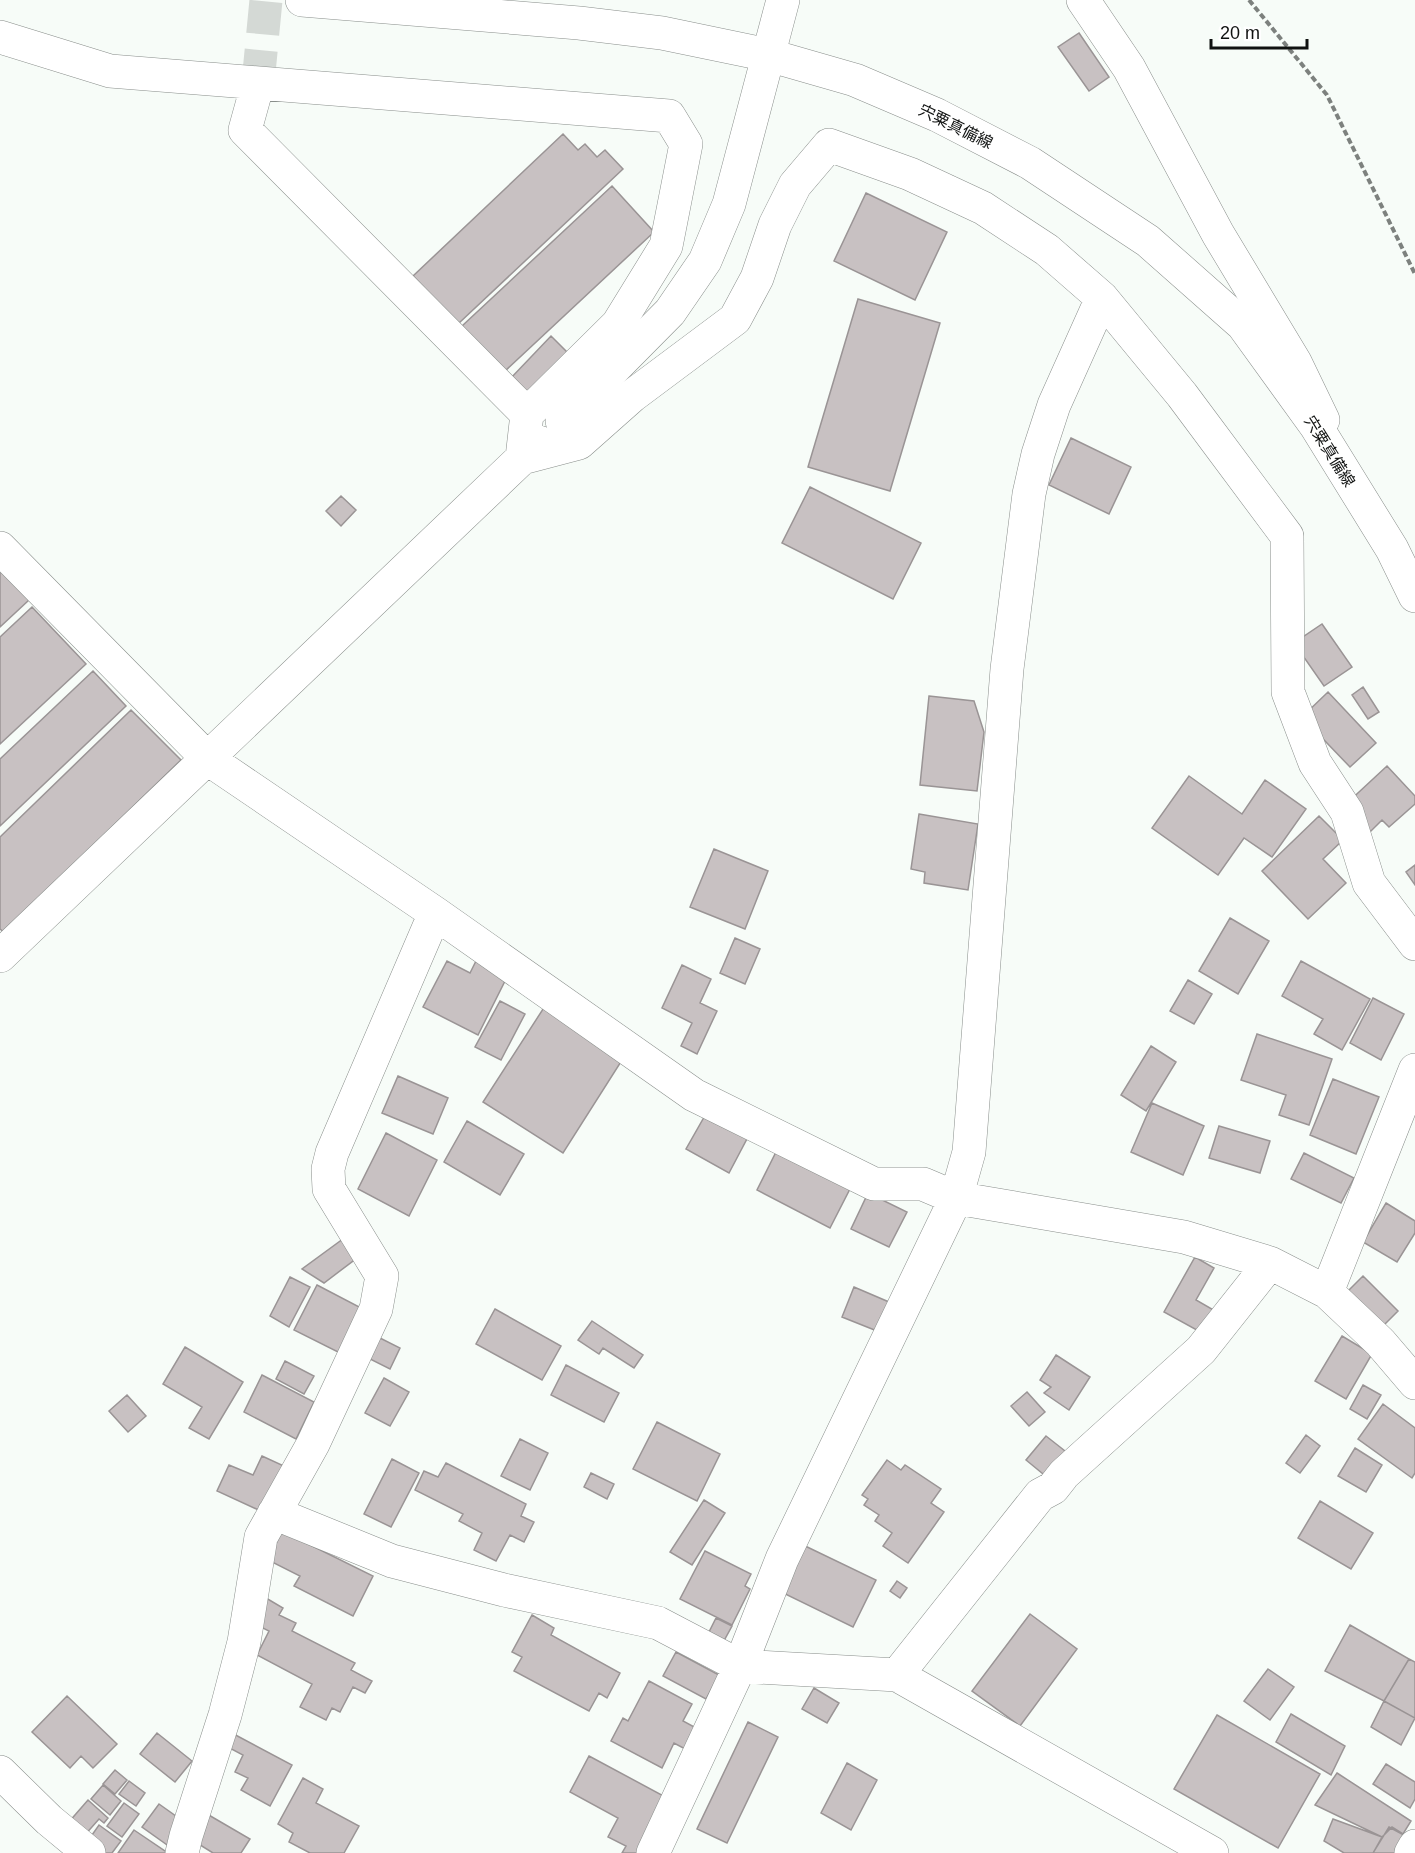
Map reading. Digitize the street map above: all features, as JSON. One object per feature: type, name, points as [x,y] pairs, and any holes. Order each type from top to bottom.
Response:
[{"type":"street","name":"宍粟真備線","points":[[302,0],[579,23],[662,33],[768,55],[855,80],[937,115],[1030,163],[1148,242],[1243,325],[1316,426],[1392,549],[1415,596]]},
{"type":"street","points":[[0,956],[562,421],[670,312],[705,261],[729,204],[783,0]]},
{"type":"street","points":[[1083,0],[1129,68],[1218,234],[1295,362],[1362,501]]},
{"type":"street","points":[[0,37],[110,71],[669,116],[686,144],[666,246],[618,324],[527,414],[522,458]]},
{"type":"street","points":[[258,84],[244,130],[527,414]]},
{"type":"street","points":[[522,458],[579,443],[632,396],[735,319],[757,278],[775,225],[795,185],[829,145],[910,174],[983,208],[1047,250],[1102,298],[1182,395],[1287,536],[1288,692],[1314,763],[1347,812],[1370,883],[1415,944]]},
{"type":"street","points":[[653,1853],[740,1666],[782,1559],[956,1198],[969,1152],[1007,669],[1029,494],[1038,454],[1054,405],[1102,298]]},
{"type":"street","points":[[0,548],[208,759],[435,913],[694,1095],[874,1184],[923,1184],[956,1198],[1184,1237],[1270,1263],[1327,1292],[1380,1342],[1415,1383]]},
{"type":"street","points":[[182,1853],[225,1715],[244,1642],[261,1538],[313,1444],[376,1309],[382,1276],[329,1189],[328,1169],[332,1153],[435,913]]},
{"type":"street","points":[[1327,1292],[1415,1070]]},
{"type":"street","points":[[897,1675],[1040,1495],[1053,1488],[1064,1474],[1201,1350],[1270,1263]]},
{"type":"street","points":[[274,1513],[392,1561],[504,1590],[658,1623],[740,1666],[897,1675],[1212,1853]]},
{"type":"street","points":[[0,1773],[49,1820],[89,1853]]},
{"type":"street","points":[[1411,1853],[1415,1846]]},
{"type":"path","points":[[1249,0],[1327,94],[1415,274]]},
{"type":"building","points":[[1079,33],[1109,77],[1089,91],[1058,47]]},
{"type":"building","points":[[563,134],[578,150],[585,144],[597,157],[605,150],[623,169],[458,324],[413,276]]},
{"type":"building","points":[[612,186],[654,232],[504,372],[462,326]]},
{"type":"building","points":[[866,193],[947,232],[915,300],[834,261]]},
{"type":"building","points":[[858,299],[940,323],[890,491],[808,467]]},
{"type":"building","points":[[551,336],[568,353],[526,397],[509,380]]},
{"type":"building","points":[[1071,438],[1131,467],[1109,514],[1049,485]]},
{"type":"building","points":[[810,487],[921,543],[893,599],[782,543]]},
{"type":"building","points":[[341,496],[356,510],[341,526],[326,511]]},
{"type":"building","points":[[0,570],[29,600],[0,627]]},
{"type":"building","points":[[32,607],[86,664],[0,744],[0,637]]},
{"type":"building","points":[[1322,624],[1352,667],[1324,686],[1294,643]]},
{"type":"building","points":[[93,671],[126,706],[0,826],[0,759]]},
{"type":"building","points":[[1363,687],[1379,712],[1368,719],[1352,695]]},
{"type":"building","points":[[1328,692],[1376,743],[1350,767],[1302,717]]},
{"type":"building","points":[[929,696],[974,701],[984,732],[977,791],[920,785]]},
{"type":"building","points":[[131,710],[181,760],[4,932],[0,929],[0,837]]},
{"type":"building","points":[[1387,766],[1415,796],[1415,804],[1389,827],[1382,820],[1370,832],[1345,805]]},
{"type":"building","points":[[1189,776],[1242,814],[1265,780],[1306,809],[1272,857],[1244,838],[1218,875],[1152,828]]},
{"type":"building","points":[[919,814],[978,824],[968,890],[924,883],[925,872],[911,869]]},
{"type":"building","points":[[1319,816],[1343,840],[1323,859],[1346,883],[1308,919],[1262,871]]},
{"type":"building","points":[[714,849],[768,871],[745,929],[690,907]]},
{"type":"building","points":[[1415,865],[1415,885],[1406,872]]},
{"type":"building","points":[[1230,918],[1269,941],[1238,994],[1199,971]]},
{"type":"building","points":[[735,938],[760,949],[745,984],[720,973]]},
{"type":"building","points":[[477,959],[508,975],[478,1035],[423,1007],[447,961],[470,973]]},
{"type":"building","points":[[1301,961],[1370,999],[1342,1050],[1314,1034],[1323,1019],[1282,996]]},
{"type":"building","points":[[682,965],[711,979],[700,1003],[717,1011],[697,1054],[681,1046],[692,1023],[662,1008]]},
{"type":"building","points":[[1188,980],[1212,994],[1194,1024],[1170,1011]]},
{"type":"building","points":[[1373,998],[1404,1014],[1381,1060],[1350,1043]]},
{"type":"building","points":[[500,1001],[525,1014],[501,1060],[475,1047]]},
{"type":"building","points":[[545,1006],[624,1057],[563,1153],[483,1102]]},
{"type":"building","points":[[1257,1034],[1332,1059],[1309,1125],[1279,1115],[1286,1095],[1241,1080]]},
{"type":"building","points":[[1151,1046],[1176,1062],[1146,1111],[1121,1095]]},
{"type":"building","points":[[398,1076],[448,1098],[433,1134],[382,1113]]},
{"type":"building","points":[[1333,1079],[1379,1097],[1356,1154],[1310,1135]]},
{"type":"building","points":[[1152,1103],[1204,1126],[1183,1175],[1131,1152]]},
{"type":"building","points":[[707,1112],[749,1135],[729,1173],[686,1149]]},
{"type":"building","points":[[467,1121],[524,1154],[500,1195],[444,1162]]},
{"type":"building","points":[[1219,1126],[1270,1141],[1260,1173],[1209,1158]]},
{"type":"building","points":[[386,1133],[437,1160],[409,1216],[358,1189]]},
{"type":"building","points":[[779,1146],[853,1183],[830,1228],[757,1190]]},
{"type":"building","points":[[1304,1153],[1354,1178],[1341,1203],[1291,1179]]},
{"type":"building","points":[[868,1193],[907,1212],[889,1247],[851,1229]]},
{"type":"building","points":[[1386,1203],[1415,1221],[1415,1233],[1397,1262],[1363,1242]]},
{"type":"building","points":[[347,1236],[361,1255],[324,1283],[302,1269]]},
{"type":"building","points":[[1195,1257],[1214,1268],[1196,1300],[1217,1312],[1204,1334],[1164,1312]]},
{"type":"building","points":[[1363,1276],[1398,1311],[1376,1333],[1341,1298]]},
{"type":"building","points":[[290,1277],[310,1287],[289,1327],[270,1316]]},
{"type":"building","points":[[317,1285],[365,1310],[342,1354],[294,1330]]},
{"type":"building","points":[[854,1287],[889,1302],[877,1331],[842,1317]]},
{"type":"building","points":[[495,1309],[561,1346],[542,1380],[476,1344]]},
{"type":"building","points":[[592,1321],[643,1355],[634,1368],[603,1348],[599,1354],[578,1340]]},
{"type":"building","points":[[376,1336],[400,1348],[390,1369],[366,1357]]},
{"type":"building","points":[[1342,1336],[1372,1354],[1346,1399],[1315,1381]]},
{"type":"building","points":[[185,1347],[243,1382],[209,1439],[189,1428],[202,1407],[163,1384]]},
{"type":"building","points":[[1056,1355],[1090,1377],[1069,1410],[1044,1393],[1051,1387],[1040,1380]]},
{"type":"building","points":[[285,1361],[314,1376],[304,1394],[276,1379]]},
{"type":"building","points":[[566,1365],[619,1393],[604,1422],[551,1395]]},
{"type":"building","points":[[262,1375],[314,1402],[296,1439],[244,1412]]},
{"type":"building","points":[[384,1378],[409,1392],[390,1426],[365,1413]]},
{"type":"building","points":[[1363,1385],[1381,1395],[1367,1419],[1350,1409]]},
{"type":"building","points":[[1027,1392],[1045,1412],[1029,1426],[1011,1406]]},
{"type":"building","points":[[127,1395],[146,1416],[128,1432],[109,1411]]},
{"type":"building","points":[[1383,1404],[1415,1428],[1415,1473],[1412,1478],[1358,1439]]},
{"type":"building","points":[[657,1422],[720,1454],[697,1501],[633,1469]]},
{"type":"building","points":[[1306,1435],[1320,1446],[1300,1473],[1286,1463]]},
{"type":"building","points":[[1046,1436],[1074,1458],[1054,1483],[1026,1460]]},
{"type":"building","points":[[520,1439],[548,1453],[530,1490],[501,1476]]},
{"type":"building","points":[[1355,1448],[1382,1465],[1366,1492],[1338,1476]]},
{"type":"building","points":[[262,1456],[284,1466],[263,1512],[217,1491],[229,1465],[253,1475]]},
{"type":"building","points":[[392,1459],[419,1473],[391,1527],[364,1514]]},
{"type":"building","points":[[887,1460],[901,1470],[905,1465],[941,1489],[931,1503],[944,1512],[908,1563],[883,1546],[892,1533],[875,1521],[879,1515],[864,1505],[868,1499],[862,1495]]},
{"type":"building","points":[[446,1463],[526,1504],[521,1516],[534,1522],[524,1542],[510,1535],[496,1561],[474,1550],[482,1533],[459,1521],[463,1514],[415,1490],[424,1471],[438,1477]]},
{"type":"building","points":[[591,1473],[614,1484],[607,1499],[584,1487]]},
{"type":"building","points":[[704,1500],[725,1513],[692,1565],[670,1552]]},
{"type":"building","points":[[1320,1501],[1373,1533],[1351,1569],[1298,1538]]},
{"type":"building","points":[[282,1531],[373,1576],[353,1616],[294,1586],[300,1576],[268,1560]]},
{"type":"building","points":[[801,1544],[876,1580],[853,1627],[779,1591]]},
{"type":"building","points":[[705,1551],[751,1574],[745,1586],[750,1589],[732,1625],[680,1599]]},
{"type":"building","points":[[897,1581],[907,1588],[900,1598],[890,1591]]},
{"type":"building","points":[[266,1598],[283,1608],[279,1615],[296,1623],[292,1631],[355,1663],[351,1670],[372,1681],[365,1693],[353,1687],[340,1712],[332,1708],[326,1720],[300,1707],[312,1684],[257,1655],[269,1631],[253,1623]]},
{"type":"building","points":[[1030,1614],[1077,1649],[1020,1726],[972,1691]]},
{"type":"building","points":[[532,1615],[554,1628],[551,1635],[620,1673],[607,1698],[599,1693],[589,1711],[514,1671],[522,1657],[512,1652]]},
{"type":"building","points":[[716,1618],[732,1626],[720,1648],[705,1640]]},
{"type":"building","points":[[1350,1625],[1409,1659],[1384,1701],[1325,1671]]},
{"type":"building","points":[[676,1652],[719,1675],[706,1699],[663,1676]]},
{"type":"building","points":[[1409,1659],[1415,1662],[1415,1718],[1384,1701]]},
{"type":"building","points":[[1268,1669],[1294,1687],[1270,1720],[1244,1701]]},
{"type":"building","points":[[649,1681],[692,1704],[683,1721],[698,1729],[687,1750],[674,1743],[662,1768],[611,1741],[623,1718],[628,1721]]},
{"type":"building","points":[[814,1688],[839,1703],[827,1723],[802,1709]]},
{"type":"building","points":[[67,1696],[117,1744],[93,1768],[81,1756],[70,1768],[32,1732]]},
{"type":"building","points":[[1384,1701],[1415,1718],[1401,1745],[1371,1727]]},
{"type":"building","points":[[1291,1714],[1345,1746],[1331,1775],[1276,1742]]},
{"type":"building","points":[[1217,1715],[1320,1774],[1278,1848],[1174,1789]]},
{"type":"building","points":[[748,1722],[778,1737],[727,1843],[697,1829]]},
{"type":"building","points":[[228,1731],[292,1765],[270,1806],[241,1790],[248,1778],[235,1772],[243,1755],[222,1744]]},
{"type":"building","points":[[157,1733],[192,1761],[175,1782],[140,1754]]},
{"type":"building","points":[[589,1756],[671,1800],[642,1853],[622,1853],[626,1846],[608,1837],[618,1818],[570,1792]]},
{"type":"building","points":[[847,1763],[877,1780],[851,1830],[821,1813]]},
{"type":"building","points":[[1386,1764],[1415,1782],[1415,1799],[1410,1808],[1373,1784]]},
{"type":"building","points":[[115,1770],[127,1780],[115,1794],[103,1784]]},
{"type":"building","points":[[1337,1773],[1411,1821],[1403,1834],[1392,1827],[1382,1837],[1315,1805]]},
{"type":"building","points":[[303,1778],[323,1789],[316,1803],[359,1826],[344,1853],[310,1853],[289,1842],[293,1833],[278,1824]]},
{"type":"building","points":[[129,1781],[145,1793],[136,1806],[119,1794]]},
{"type":"building","points":[[103,1785],[121,1801],[110,1815],[91,1799]]},
{"type":"building","points":[[88,1800],[108,1818],[104,1823],[99,1819],[84,1836],[68,1823]]},
{"type":"building","points":[[124,1803],[139,1814],[122,1837],[107,1826]]},
{"type":"building","points":[[159,1804],[187,1824],[170,1847],[142,1827]]},
{"type":"building","points":[[207,1814],[250,1839],[241,1853],[213,1853],[192,1840]]},
{"type":"building","points":[[1333,1819],[1382,1837],[1373,1853],[1344,1853],[1324,1841]]},
{"type":"building","points":[[99,1825],[121,1841],[112,1853],[102,1853],[87,1842]]},
{"type":"building","points":[[1389,1827],[1413,1840],[1405,1853],[1373,1853]]},
{"type":"building","points":[[134,1830],[168,1853],[118,1853]]},
{"type":"tunnel","points":[[258,83],[266,0]]}]
